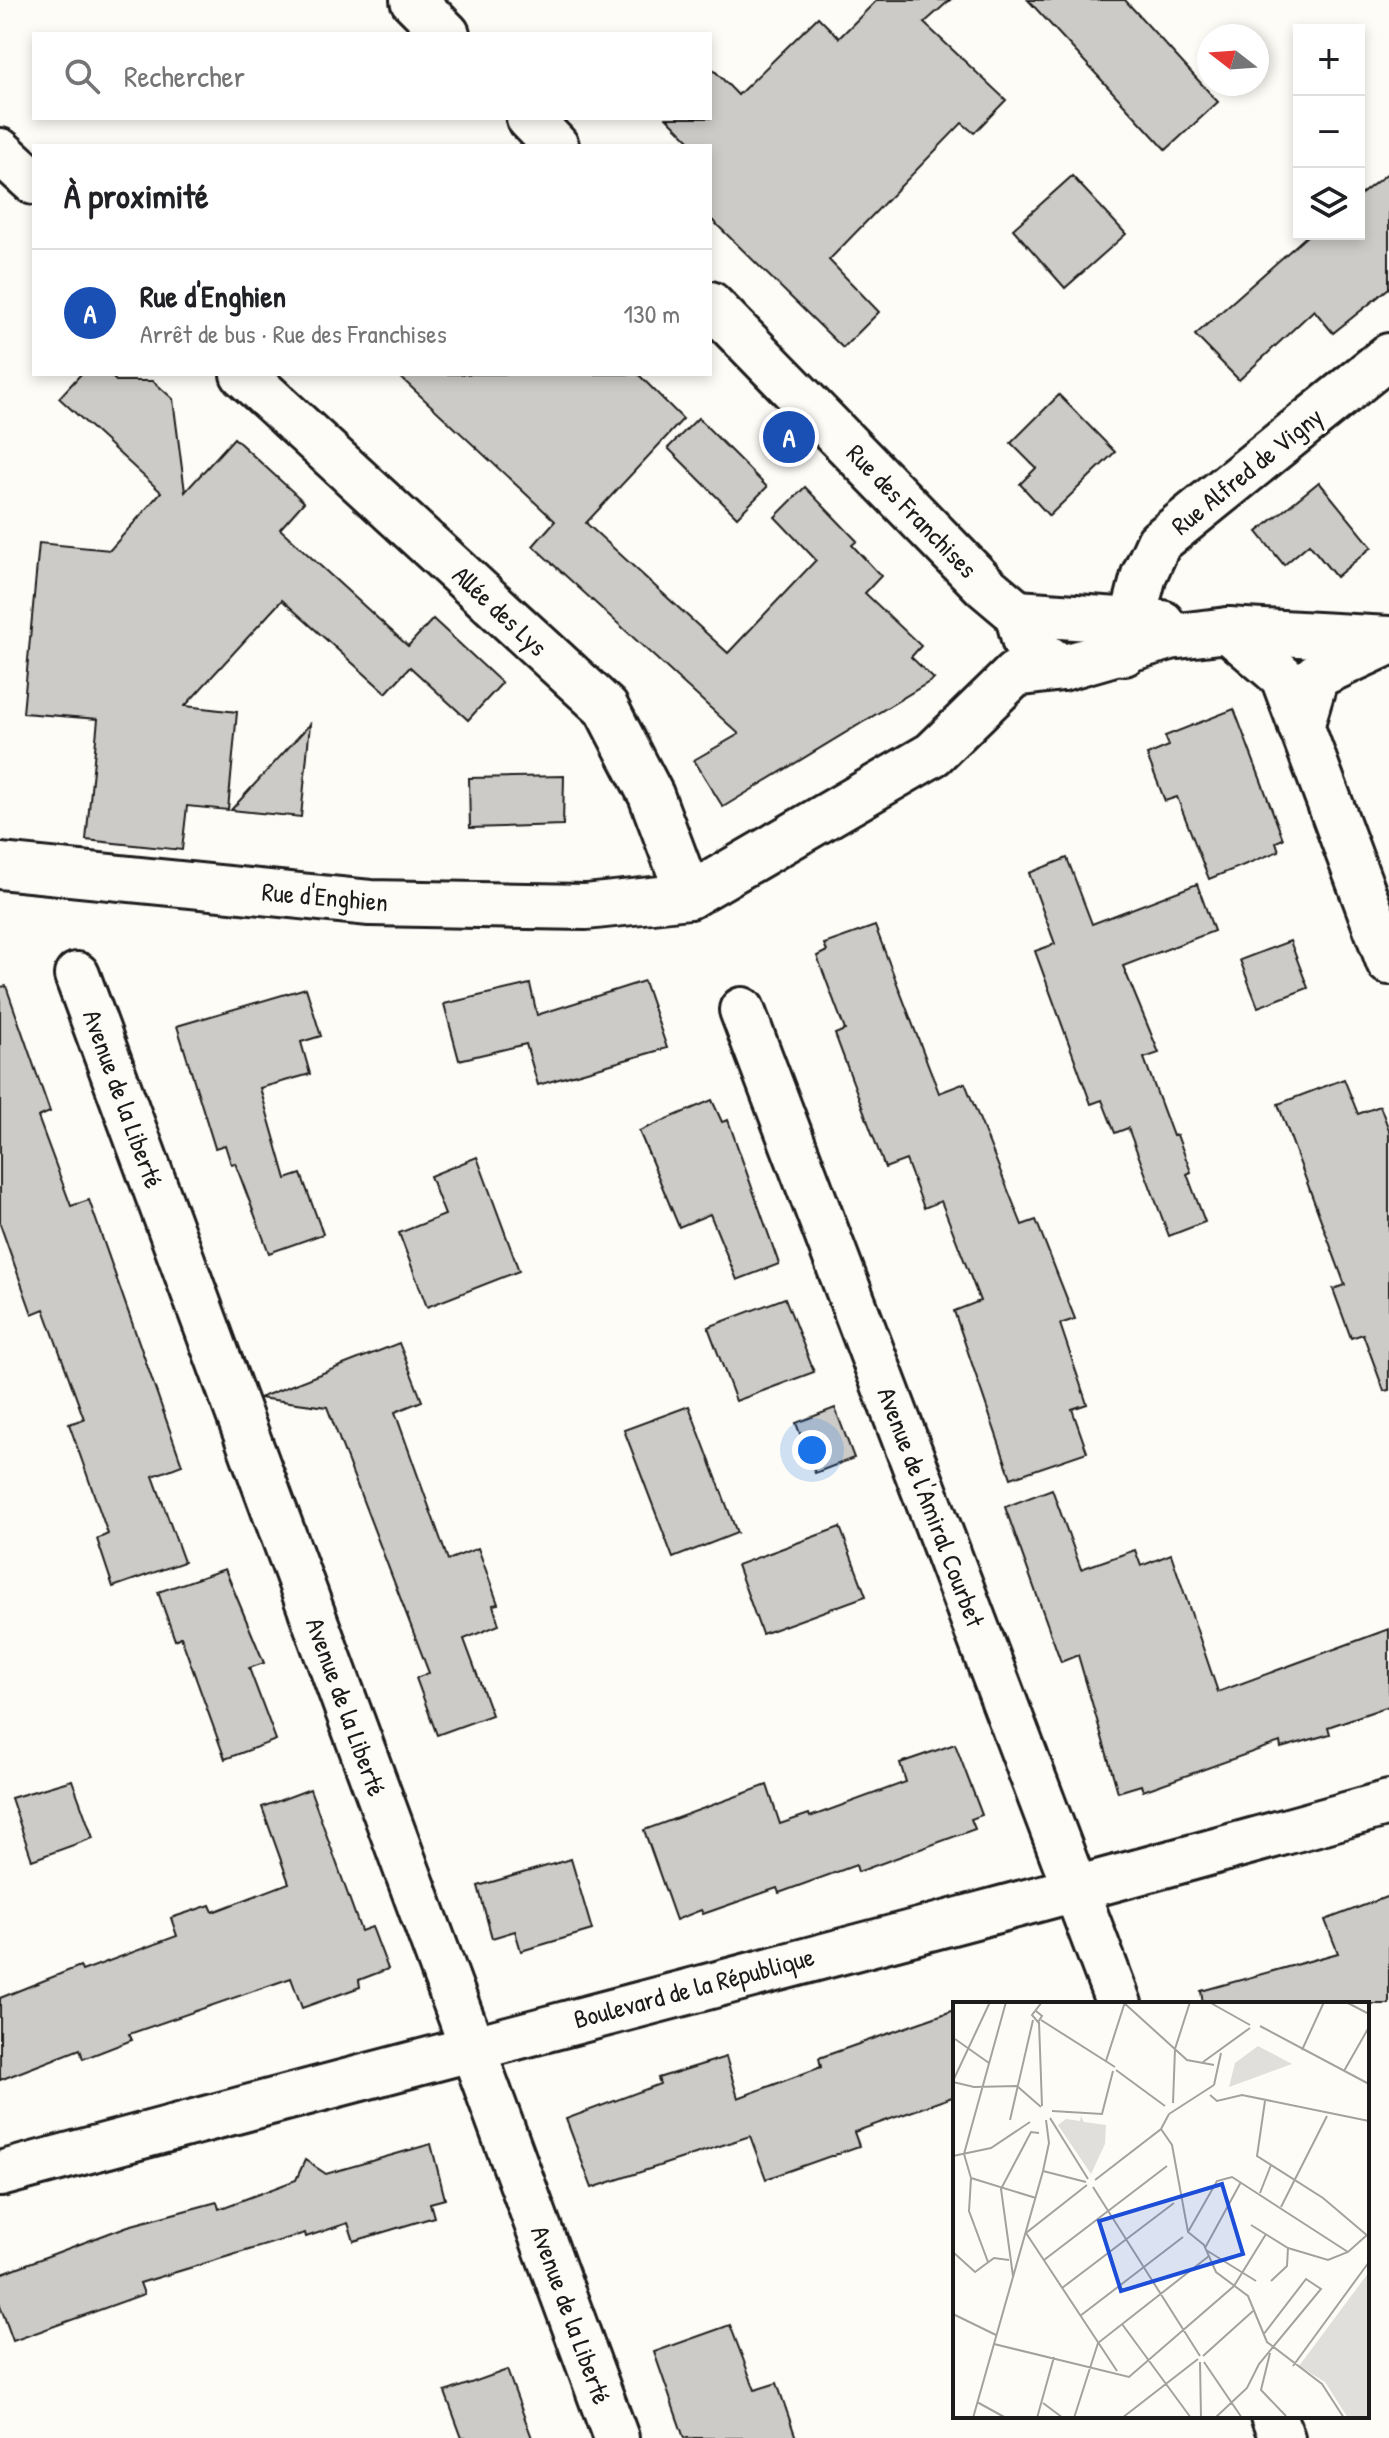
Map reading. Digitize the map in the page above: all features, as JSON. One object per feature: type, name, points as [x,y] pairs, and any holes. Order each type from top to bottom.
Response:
[{"type":"street","points":[[413,0],[445,32]]},
{"type":"street","points":[[531,120],[554,144]]},
{"type":"street","points":[[0,151],[32,180]]},
{"type":"street","name":"Rue des Franchises","points":[[712,306],[985,586],[1017,613],[1025,642],[1062,668]]},
{"type":"street","name":"Rue Alfred de Vigny","points":[[1128,636],[1144,575],[1159,542],[1389,356]]},
{"type":"street","name":"Allée des Lys","points":[[245,376],[606,708],[651,795],[689,896]]},
{"type":"street","points":[[1017,613],[1128,636]]},
{"type":"street","points":[[1228,630],[1283,677],[1389,962]]},
{"type":"street","name":"Rue d'Enghien","points":[[0,866],[370,903],[586,907],[689,896],[933,754],[1015,674],[1062,668],[1128,636],[1170,637],[1228,630],[1389,641]]},
{"type":"street","points":[[1301,727],[1316,676],[1389,641]]},
{"type":"street","name":"Avenue de la Liberté","points":[[77,975],[616,2438]]},
{"type":"street","name":"Avenue de l'Amiral Courbet","points":[[742,1010],[1118,2002]]},
{"type":"street","name":"Boulevard de la République","points":[[0,2174],[1389,1803]]},
{"type":"street","points":[[1274,2418],[1282,2438]]},
{"type":"building","points":[[877,0],[950,0],[924,23],[1006,100],[974,133],[962,123],[829,260],[879,312],[843,348],[712,220],[712,144],[693,144],[669,120],[712,120],[712,68],[738,95],[818,17],[839,38]]},
{"type":"building","points":[[1028,0],[1125,0],[1197,79],[1197,96],[1213,96],[1218,102],[1166,150]]},
{"type":"building","points":[[1389,172],[1389,288],[1333,333],[1314,310],[1239,380],[1195,335],[1302,240],[1365,240],[1365,191]]},
{"type":"building","points":[[1072,176],[1126,234],[1065,288],[1013,229]]},
{"type":"building","points":[[79,376],[111,376],[116,381],[153,381],[173,399],[185,492],[234,438],[304,502],[280,529],[408,646],[433,619],[502,683],[468,720],[410,667],[386,693],[282,600],[185,706],[237,712],[228,810],[187,806],[182,850],[86,840],[98,719],[23,713],[39,543],[110,550],[161,492],[59,398]]},
{"type":"building","points":[[399,376],[640,376],[683,419],[586,523],[728,653],[816,560],[775,517],[805,487],[857,541],[852,545],[881,576],[865,593],[921,646],[911,657],[934,679],[723,807],[694,760],[739,734],[533,546],[555,521]]},
{"type":"building","points":[[1059,395],[1115,452],[1049,516],[1020,484],[1036,468],[1011,443]]},
{"type":"building","points":[[698,418],[767,487],[737,517],[668,448]]},
{"type":"building","points":[[1319,482],[1372,547],[1336,577],[1309,544],[1284,565],[1257,532]]},
{"type":"building","points":[[1234,709],[1283,839],[1276,842],[1279,851],[1209,879],[1177,797],[1165,801],[1147,755],[1169,746],[1165,736]]},
{"type":"building","points":[[310,724],[301,817],[231,810]]},
{"type":"building","points":[[564,776],[563,825],[470,828],[469,778]]},
{"type":"building","points":[[1067,858],[1092,924],[1197,884],[1214,931],[1123,966],[1159,1053],[1144,1058],[1173,1136],[1177,1135],[1191,1172],[1187,1174],[1205,1222],[1169,1236],[1128,1128],[1115,1133],[1102,1100],[1091,1104],[1035,951],[1055,944],[1029,873]]},
{"type":"building","points":[[875,926],[939,1093],[965,1083],[1022,1225],[1036,1220],[1075,1319],[1060,1324],[1087,1404],[1072,1409],[1087,1452],[1011,1478],[954,1311],[980,1301],[941,1201],[924,1208],[906,1160],[885,1168],[835,1034],[845,1030],[817,956],[827,951],[824,944]]},
{"type":"building","points":[[1290,941],[1308,988],[1258,1007],[1240,960]]},
{"type":"building","points":[[644,981],[667,1048],[538,1085],[526,1044],[459,1060],[444,1004],[530,984],[537,1015]]},
{"type":"building","points":[[6,986],[50,1112],[38,1117],[71,1206],[89,1200],[182,1465],[153,1476],[184,1562],[113,1587],[97,1539],[108,1534],[69,1424],[84,1419],[44,1309],[32,1314],[0,1224],[0,987]]},
{"type":"building","points":[[306,988],[321,1036],[301,1042],[310,1074],[260,1088],[286,1179],[301,1174],[323,1234],[269,1253],[235,1163],[231,1164],[225,1145],[215,1148],[177,1026]]},
{"type":"building","points":[[1344,1079],[1358,1114],[1380,1106],[1389,1130],[1389,1390],[1384,1391],[1363,1334],[1351,1338],[1333,1289],[1345,1285],[1278,1104]]},
{"type":"building","points":[[712,1100],[722,1122],[728,1120],[779,1264],[737,1280],[710,1214],[679,1227],[639,1131]]},
{"type":"building","points":[[477,1157],[519,1271],[427,1307],[399,1233],[445,1215],[430,1176]]},
{"type":"building","points":[[785,1298],[814,1372],[736,1401],[708,1327]]},
{"type":"building","points":[[399,1343],[422,1401],[395,1412],[448,1560],[478,1548],[498,1604],[493,1605],[499,1625],[464,1639],[492,1715],[437,1735],[416,1678],[429,1673],[327,1407],[259,1398]]},
{"type":"building","points":[[689,1406],[737,1533],[673,1558],[624,1430]]},
{"type":"building","points":[[835,1408],[854,1458],[815,1473],[796,1423]]},
{"type":"building","points":[[1052,1489],[1081,1569],[1135,1550],[1141,1566],[1171,1554],[1218,1692],[1389,1629],[1389,1706],[1328,1727],[1330,1734],[1281,1748],[1280,1742],[1143,1791],[1141,1785],[1118,1792],[1078,1655],[1061,1662],[1005,1507]]},
{"type":"building","points":[[840,1527],[866,1596],[762,1634],[737,1565]]},
{"type":"building","points":[[225,1569],[264,1663],[249,1668],[276,1740],[225,1759],[181,1637],[175,1640],[158,1592]]},
{"type":"building","points":[[955,1744],[982,1815],[971,1819],[975,1829],[858,1872],[856,1865],[779,1893],[777,1888],[703,1914],[701,1910],[676,1920],[644,1830],[767,1785],[780,1824],[809,1814],[810,1817],[906,1782],[900,1763]]},
{"type":"building","points":[[72,1780],[93,1838],[32,1860],[11,1798]]},
{"type":"building","points":[[310,1789],[361,1931],[372,1927],[388,1969],[359,1980],[360,1987],[302,2008],[291,1978],[129,2034],[132,2040],[83,2059],[80,2049],[0,2080],[0,1998],[80,1966],[82,1971],[177,1936],[171,1918],[210,1905],[213,1912],[289,1883],[262,1807]]},
{"type":"building","points":[[571,1859],[592,1930],[521,1951],[515,1931],[492,1938],[478,1886]]},
{"type":"building","points":[[1389,1896],[1389,2004],[1203,2002],[1201,1991],[1338,1953],[1325,1920]]},
{"type":"building","points":[[953,2011],[953,2097],[854,2132],[859,2146],[766,2179],[750,2136],[592,2188],[566,2119],[660,2084],[658,2078],[726,2057],[738,2098],[821,2067],[819,2058]]},
{"type":"building","points":[[431,2144],[445,2199],[430,2203],[434,2217],[354,2241],[348,2223],[306,2237],[305,2233],[140,2283],[144,2294],[13,2341],[0,2305],[0,2274],[128,2226],[217,2202],[219,2209],[296,2180],[305,2160],[326,2174]]},
{"type":"building","points":[[730,2325],[755,2390],[777,2383],[796,2438],[684,2438],[654,2352]]},
{"type":"building","points":[[507,2370],[532,2438],[462,2438],[445,2392]]},
{"type":"place","name":"Rue d'Enghien","points":[[789,437]]}]
